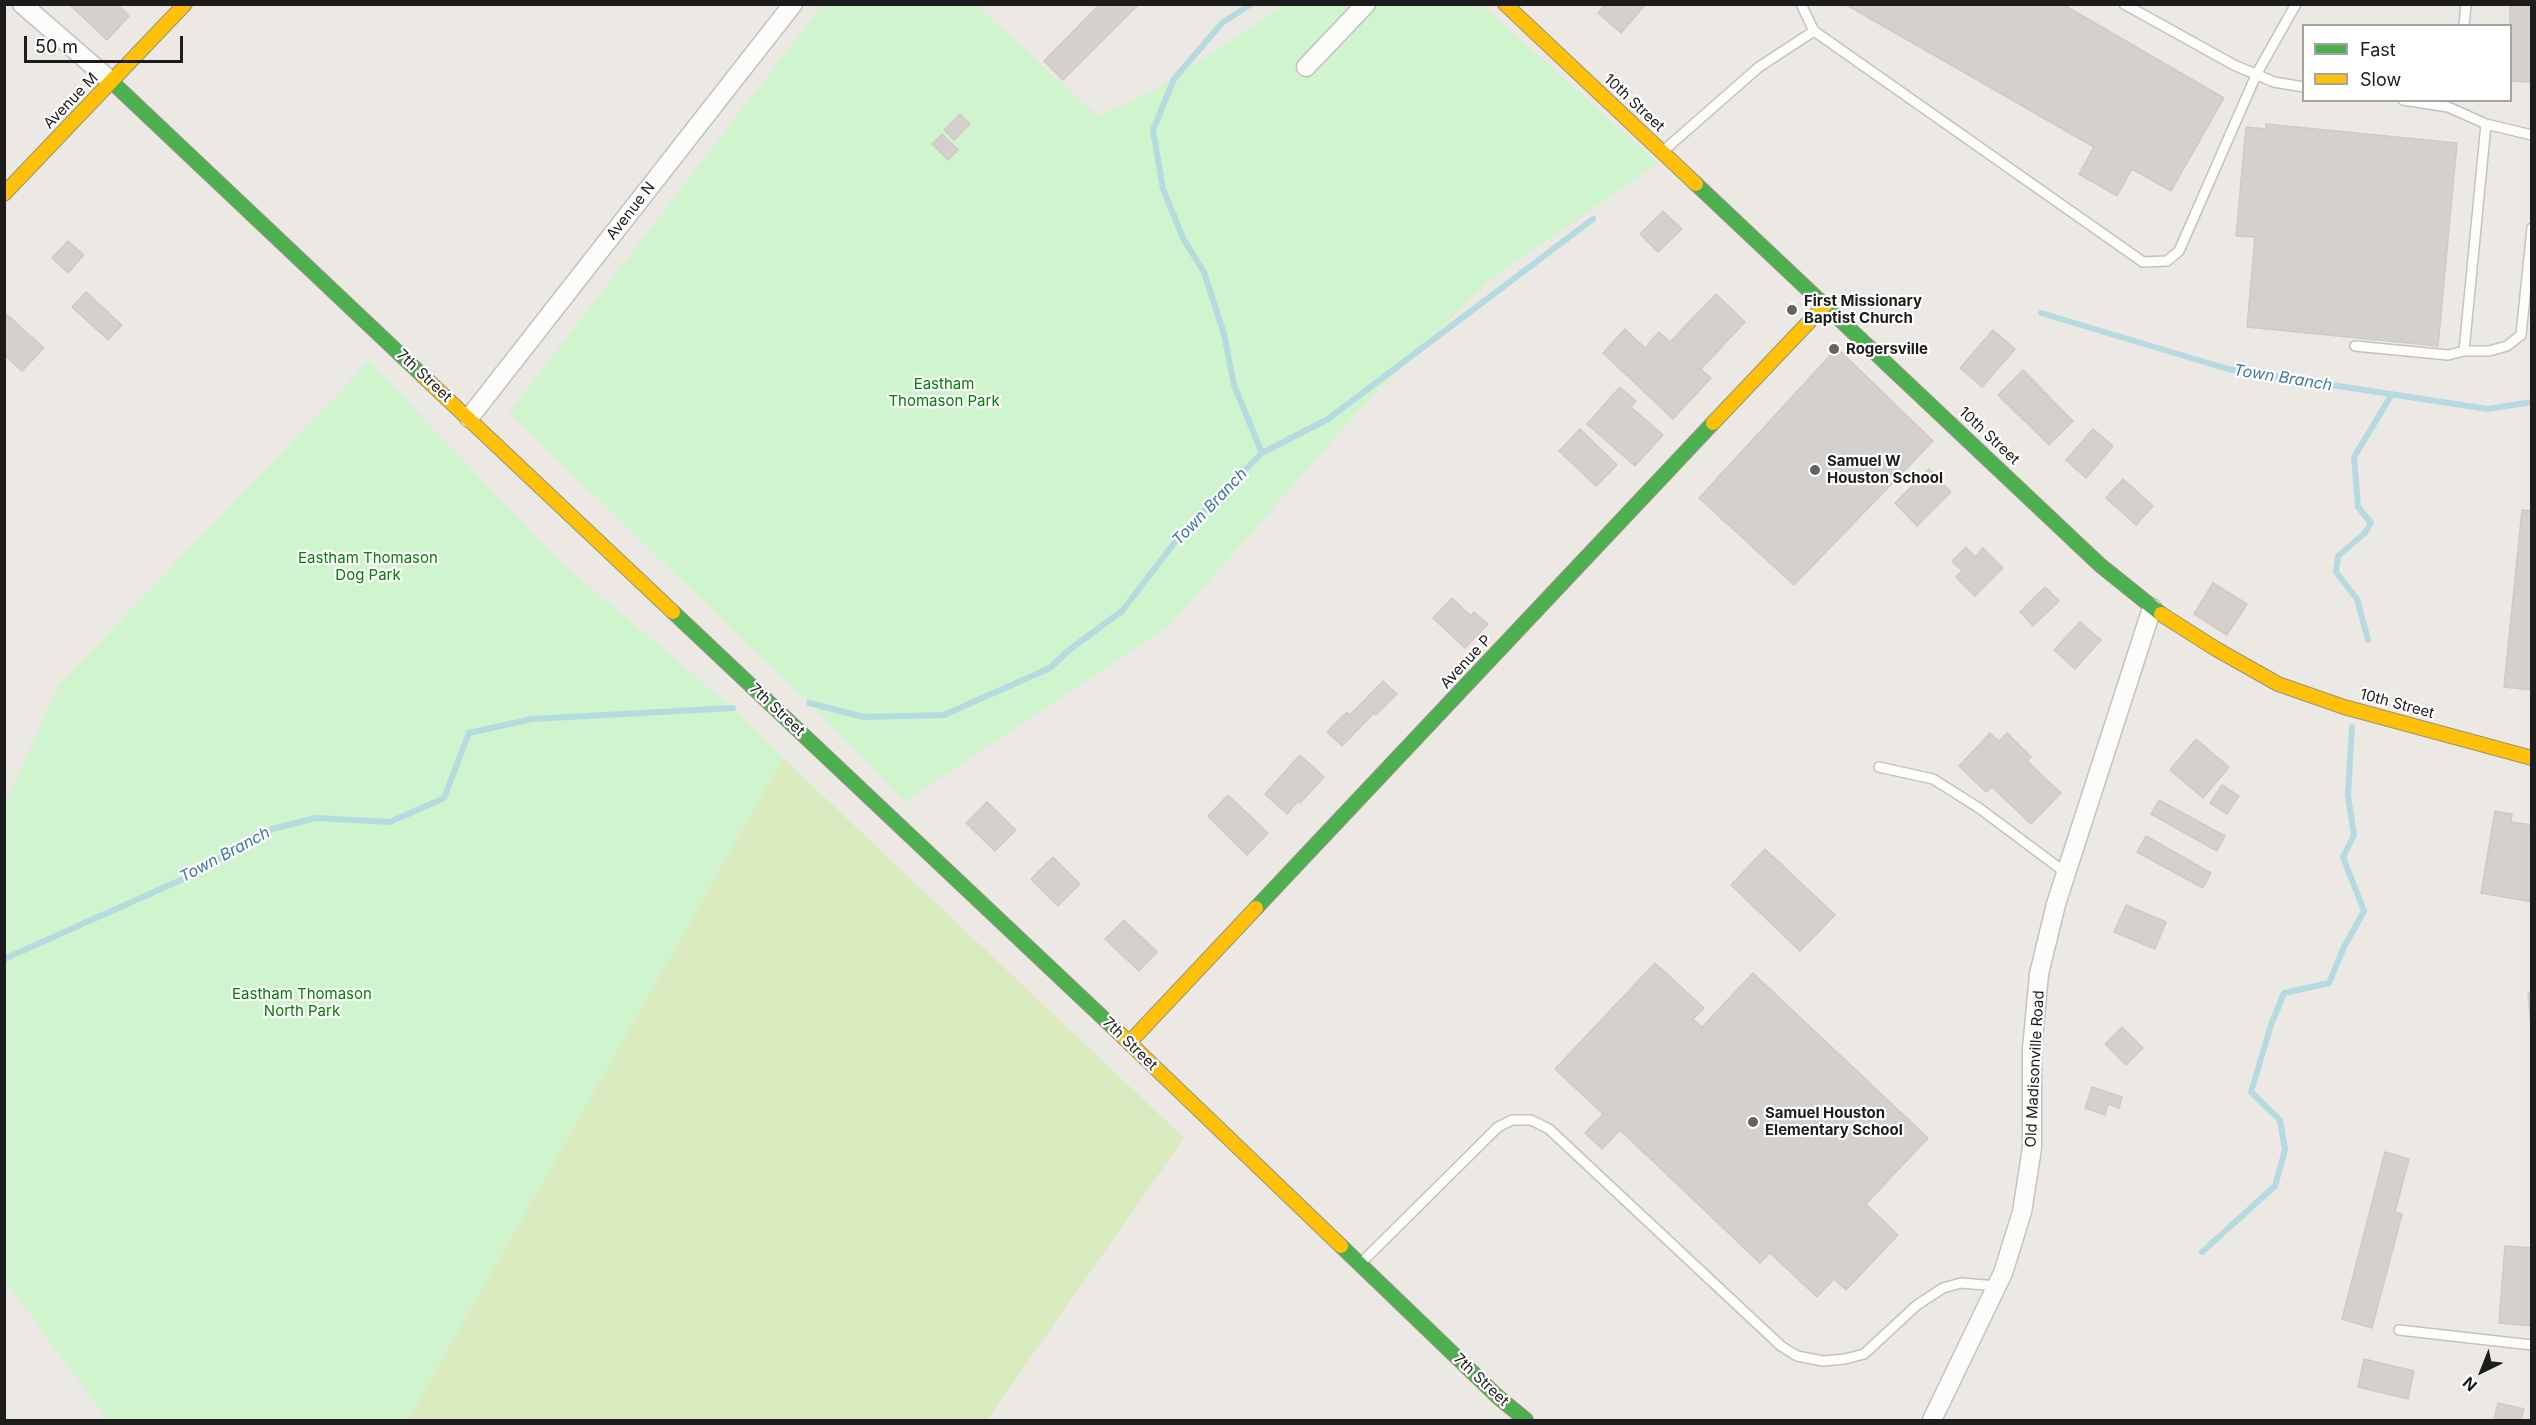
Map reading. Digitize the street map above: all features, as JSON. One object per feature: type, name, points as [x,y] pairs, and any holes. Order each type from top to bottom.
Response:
[{"type":"street","name":"7th Street","points":[[22,4],[112,82],[1129,1043],[1498,1397],[1527,1420]]},
{"type":"street","name":"Avenue M","points":[[4,194],[185,4]]},
{"type":"street","name":"Avenue N","points":[[469,418],[793,4]]},
{"type":"street","points":[[1306,67],[1366,4]]},
{"type":"street","name":"10th Street","points":[[1504,4],[1826,304],[2100,565],[2152,608],[2216,650],[2278,684],[2344,707],[2532,758]]},
{"type":"street","name":"Avenue P","points":[[1129,1043],[1826,304]]},
{"type":"street","name":"Old Madisonville Road","points":[[1932,1420],[2003,1273],[2022,1212],[2032,1149],[2032,1049],[2039,974],[2056,904],[2152,608]]},
{"type":"lane","points":[[1801,4],[1815,30],[2143,262],[2167,261],[2179,251],[2257,74],[2296,4]]},
{"type":"lane","points":[[2124,4],[2234,66],[2274,82],[2302,87]]},
{"type":"lane","points":[[2464,24],[2466,4]]},
{"type":"lane","points":[[1662,152],[1759,67],[1815,30]]},
{"type":"lane","points":[[2416,102],[2448,107],[2486,124],[2532,135]]},
{"type":"lane","points":[[2460,102],[2460,112]]},
{"type":"lane","points":[[2464,351],[2486,124]]},
{"type":"lane","points":[[2355,346],[2448,355],[2507,346],[2521,335],[2532,228]]},
{"type":"lane","points":[[1879,767],[1933,779],[1979,808],[2066,873]]},
{"type":"lane","points":[[1360,1264],[1498,1127],[1512,1120],[1531,1120],[1550,1129],[1781,1346],[1797,1356],[1823,1361],[1864,1354],[1917,1305],[1943,1288],[1960,1283],[1997,1286]]},
{"type":"lane","points":[[2399,1330],[2532,1345]]},
{"type":"green space","name":"Eastham Thomason Park","points":[[822,5],[976,5],[1098,116],[1155,90],[1284,5],[1482,5],[1658,163],[1490,280],[1369,399],[1169,626],[905,801],[809,703],[509,413]]},
{"type":"green space","name":"Eastham Thomason North Park","points":[[369,361],[558,560],[733,708],[783,758],[408,1420],[108,1420],[5,1281],[5,804],[59,685]]},
{"type":"green space","points":[[783,758],[1184,1138],[987,1420],[408,1420]]},
{"type":"building","points":[[69,4],[117,4],[129,16],[107,40]]},
{"type":"building","points":[[1100,4],[1139,4],[1063,80],[1044,61]]},
{"type":"building","points":[[1605,4],[1646,4],[1621,33],[1598,13]]},
{"type":"building","points":[[1845,4],[2062,4],[2224,98],[2171,191],[2132,169],[2117,196],[2079,174],[2094,147]]},
{"type":"building","points":[[2510,4],[2532,4],[2532,82],[2512,81],[2512,24],[2510,24]]},
{"type":"building","points":[[960,114],[970,124],[954,140],[944,130]]},
{"type":"building","points":[[2266,124],[2457,143],[2438,346],[2247,327],[2255,237],[2236,236],[2246,127],[2266,129]]},
{"type":"building","points":[[942,134],[958,150],[948,160],[932,144]]},
{"type":"building","points":[[1663,211],[1682,229],[1658,252],[1640,234]]},
{"type":"building","points":[[68,241],[84,255],[68,273],[52,258]]},
{"type":"building","points":[[86,292],[122,325],[108,340],[72,307]]},
{"type":"building","points":[[1716,294],[1745,322],[1701,369],[1711,378],[1673,419],[1603,353],[1625,329],[1645,348],[1659,332],[1670,342]]},
{"type":"building","points":[[4,312],[44,348],[22,371],[4,355]]},
{"type":"building","points":[[1993,330],[2015,349],[1982,387],[1960,368]]},
{"type":"building","name":"Samuel W Houston School","points":[[1837,348],[1933,441],[1794,585],[1699,498]]},
{"type":"building","points":[[2023,370],[2073,421],[2049,445],[1998,395]]},
{"type":"building","points":[[1620,387],[1636,401],[1631,407],[1663,435],[1635,466],[1587,424]]},
{"type":"building","points":[[1580,429],[1617,465],[1596,486],[1559,451]]},
{"type":"building","points":[[2093,429],[2113,446],[2086,478],[2066,460]]},
{"type":"building","points":[[1929,469],[1951,492],[1917,526],[1895,503]]},
{"type":"building","points":[[2123,479],[2153,506],[2136,525],[2106,498]]},
{"type":"building","points":[[2522,510],[2532,511],[2532,690],[2504,687]]},
{"type":"building","points":[[1966,547],[1975,557],[1983,548],[2003,568],[1975,596],[1956,577],[1962,571],[1952,561]]},
{"type":"building","points":[[2213,583],[2247,604],[2227,635],[2194,614]]},
{"type":"building","points":[[2045,587],[2059,601],[2033,626],[2020,612]]},
{"type":"building","points":[[1452,598],[1471,616],[1474,612],[1488,624],[1465,648],[1433,618]]},
{"type":"building","points":[[2080,622],[2101,640],[2075,669],[2054,650]]},
{"type":"building","points":[[1383,681],[1397,694],[1376,715],[1374,713],[1342,746],[1327,732],[1347,712],[1350,715]]},
{"type":"building","points":[[1990,733],[1999,741],[2007,733],[2031,757],[2027,761],[2061,793],[2031,824],[1992,787],[1986,792],[1959,766]]},
{"type":"building","points":[[2196,739],[2229,767],[2203,798],[2170,770]]},
{"type":"building","points":[[1300,755],[1324,777],[1287,814],[1265,794]]},
{"type":"building","points":[[2222,785],[2239,796],[2227,814],[2210,803]]},
{"type":"building","points":[[1228,795],[1268,833],[1247,855],[1208,816]]},
{"type":"building","points":[[2159,800],[2225,836],[2217,851],[2151,814]]},
{"type":"building","points":[[987,802],[1016,830],[995,851],[966,823]]},
{"type":"building","points":[[2495,811],[2512,814],[2511,822],[2532,825],[2532,902],[2481,893]]},
{"type":"building","points":[[2146,836],[2211,873],[2203,888],[2137,852]]},
{"type":"building","points":[[1765,849],[1835,915],[1800,951],[1731,885]]},
{"type":"building","points":[[1053,857],[1080,884],[1058,906],[1031,879]]},
{"type":"building","points":[[2126,905],[2166,922],[2155,949],[2114,932]]},
{"type":"building","points":[[1124,920],[1157,952],[1139,971],[1105,939]]},
{"type":"building","name":"Samuel Houston Elementary School","points":[[1655,963],[1704,1008],[1693,1019],[1702,1027],[1753,973],[1928,1138],[1866,1204],[1898,1235],[1846,1290],[1834,1279],[1817,1297],[1770,1253],[1760,1263],[1620,1130],[1602,1149],[1585,1133],[1603,1114],[1555,1069]]},
{"type":"building","points":[[2532,992],[2532,1040],[2528,993]]},
{"type":"building","points":[[2122,1027],[2143,1048],[2126,1065],[2105,1044]]},
{"type":"building","points":[[2092,1087],[2122,1097],[2119,1108],[2108,1104],[2105,1115],[2085,1108]]},
{"type":"building","points":[[2385,1152],[2409,1159],[2395,1212],[2402,1214],[2372,1328],[2342,1319]]},
{"type":"building","points":[[2505,1246],[2532,1248],[2532,1326],[2499,1323]]},
{"type":"building","points":[[2364,1359],[2414,1371],[2408,1399],[2358,1387]]},
{"type":"building","points":[[2498,1403],[2524,1409],[2521,1420],[2494,1420]]},
{"type":"waterway","points":[[1251,4],[1222,23],[1174,79],[1153,130],[1163,189],[1184,240],[1204,272],[1224,334],[1234,385],[1262,453]]},
{"type":"waterway","name":"Town Branch","points":[[809,703],[864,717],[944,715],[1050,668],[1069,650],[1122,611],[1182,533],[1262,453],[1328,419],[1593,219]]},
{"type":"waterway","name":"Town Branch","points":[[2041,313],[2228,369],[2487,409],[2532,402]]},
{"type":"waterway","points":[[2368,640],[2357,599],[2336,572],[2338,556],[2365,533],[2371,523],[2358,507],[2354,457],[2392,394]]},
{"type":"waterway","name":"Town Branch","points":[[4,959],[181,880],[272,829],[316,818],[390,822],[444,798],[469,733],[532,719],[733,708]]},
{"type":"waterway","points":[[2202,1252],[2275,1186],[2285,1150],[2280,1120],[2251,1092],[2271,1025],[2284,993],[2329,983],[2344,947],[2364,911],[2343,857],[2354,835],[2348,796],[2352,727]]},
{"type":"traffic: fast","points":[[112,82],[423,376]]},
{"type":"traffic: fast","points":[[1696,184],[2100,565],[2161,614]]},
{"type":"traffic: fast","points":[[1256,908],[1713,423]]},
{"type":"traffic: fast","points":[[673,612],[1118,1032]]},
{"type":"traffic: fast","points":[[1341,1246],[1498,1397],[1526,1420]]},
{"type":"traffic: slow","points":[[4,194],[185,4]]},
{"type":"traffic: slow","points":[[1505,4],[1696,184]]},
{"type":"traffic: slow","points":[[1713,423],[1826,304]]},
{"type":"traffic: slow","points":[[423,376],[673,612]]},
{"type":"traffic: slow","points":[[2161,614],[2278,684],[2344,707],[2532,758]]},
{"type":"traffic: slow","points":[[1129,1043],[1256,908]]},
{"type":"traffic: slow","points":[[1118,1032],[1341,1246]]},
{"type":"place","name":"First Missionary Baptist Church","points":[[1792,310]]},
{"type":"place","name":"Rogersville","points":[[1834,349]]},
{"type":"place","name":"Samuel W Houston School","points":[[1815,470]]},
{"type":"place","name":"Samuel Houston Elementary School","points":[[1753,1122]]},
{"type":"park label","name":"Eastham Thomason Dog Park","points":[[368,566]]}]
